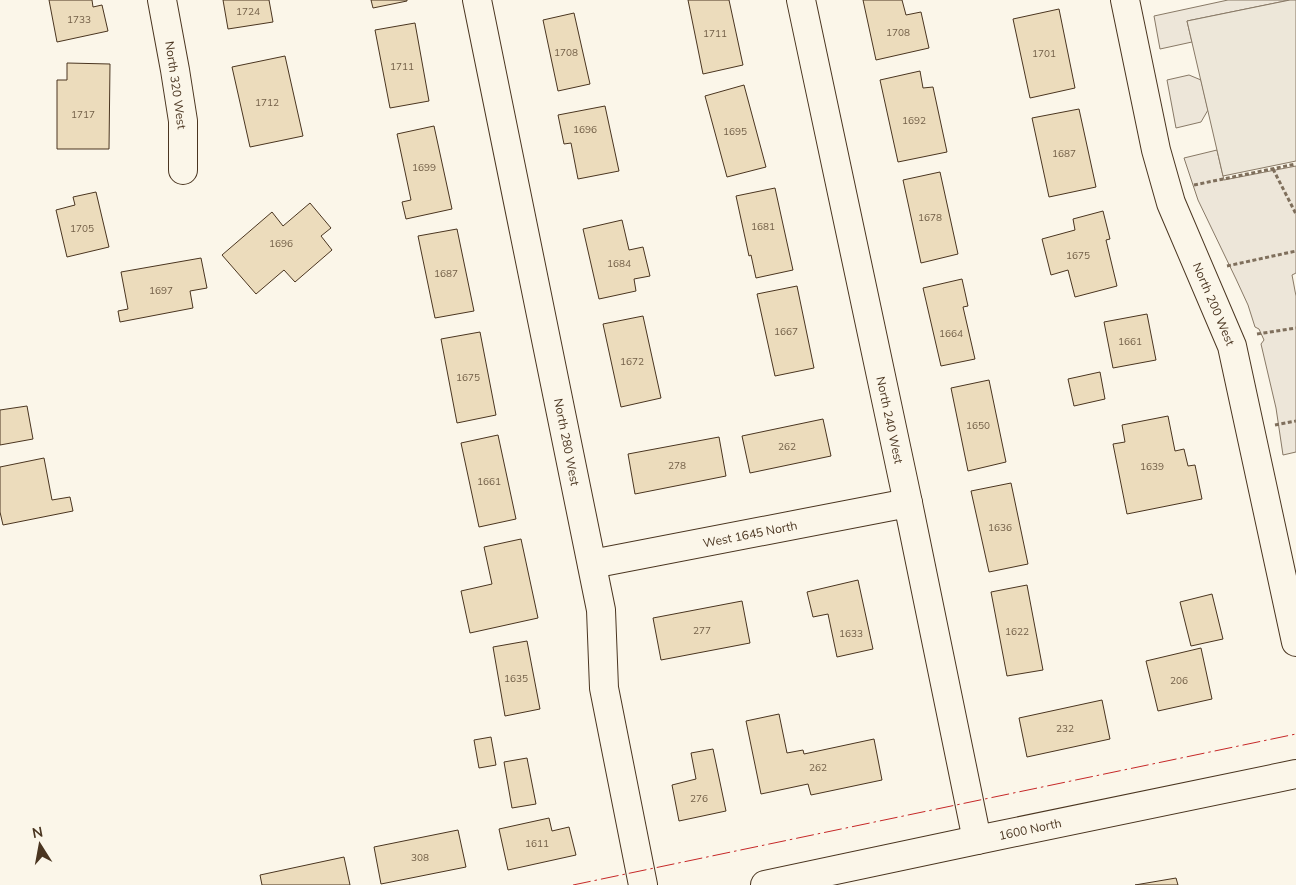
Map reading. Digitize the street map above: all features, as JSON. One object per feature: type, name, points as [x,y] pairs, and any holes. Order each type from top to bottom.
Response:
[{"type":"street","name":"North 320 West","points":[[162,0],[183,121],[183,170]]},
{"type":"street","name":"North 280 West","points":[[477,0],[601,610],[604,688],[642,885]]},
{"type":"street","name":"North 240 West","points":[[801,0],[908,503],[977,840]]},
{"type":"street","name":"North 200 West","points":[[1124,0],[1156,150],[1171,203],[1233,351],[1296,642]]},
{"type":"street","name":"West 1645 North","points":[[592,564],[908,503]]},
{"type":"street","name":"1600 North","points":[[764,885],[1296,774]]},
{"type":"path","points":[[1190,186],[1296,164]]},
{"type":"path","points":[[1274,168],[1296,214]]},
{"type":"path","points":[[1227,266],[1296,251]]},
{"type":"path","points":[[1257,334],[1296,328]]},
{"type":"path","points":[[1274,426],[1296,421]]},
{"type":"shaded area","points":[[1228,0],[1290,0],[1187,21],[1192,42],[1160,49],[1154,16]]},
{"type":"shaded area","points":[[1296,0],[1296,161],[1223,176],[1187,21]]},
{"type":"shaded area","points":[[1189,75],[1201,80],[1208,110],[1201,122],[1176,128],[1167,80]]},
{"type":"shaded area","points":[[1217,150],[1224,180],[1296,166],[1296,273],[1292,275],[1296,296],[1296,452],[1283,455],[1276,408],[1261,344],[1264,340],[1259,329],[1255,327],[1248,305],[1198,200],[1184,158]]},
{"type":"building","points":[[49,0],[92,0],[93,7],[102,5],[108,31],[57,42]]},
{"type":"building","points":[[223,0],[269,0],[273,22],[228,29]]},
{"type":"building","points":[[371,0],[407,0],[407,1],[373,8]]},
{"type":"building","points":[[688,0],[729,0],[743,65],[703,74]]},
{"type":"building","points":[[863,0],[902,0],[906,15],[921,12],[929,48],[876,60]]},
{"type":"building","points":[[1059,9],[1075,88],[1030,98],[1013,19]]},
{"type":"building","points":[[574,13],[590,84],[558,91],[543,20]]},
{"type":"building","points":[[415,23],[429,101],[390,108],[375,30]]},
{"type":"building","points":[[285,56],[303,136],[250,147],[232,67]]},
{"type":"building","points":[[67,63],[110,64],[109,149],[57,149],[57,80],[67,80]]},
{"type":"building","points":[[920,71],[923,88],[933,87],[947,152],[898,162],[880,80]]},
{"type":"building","points":[[744,85],[766,167],[727,177],[705,96]]},
{"type":"building","points":[[605,106],[619,171],[578,179],[571,143],[564,144],[558,115]]},
{"type":"building","points":[[1079,109],[1096,187],[1049,197],[1032,118]]},
{"type":"building","points":[[434,126],[452,209],[406,219],[402,202],[411,200],[397,134]]},
{"type":"building","points":[[940,172],[958,254],[921,263],[903,180]]},
{"type":"building","points":[[775,188],[793,270],[756,278],[751,255],[749,256],[736,196]]},
{"type":"building","points":[[96,192],[109,247],[67,257],[56,210],[75,205],[73,197]]},
{"type":"building","points":[[310,203],[331,228],[321,236],[332,250],[295,282],[284,270],[256,294],[222,255],[272,212],[283,226]]},
{"type":"building","points":[[1103,211],[1110,239],[1106,240],[1117,286],[1075,297],[1068,270],[1051,275],[1042,239],[1075,230],[1073,219]]},
{"type":"building","points":[[622,220],[629,250],[643,247],[650,276],[634,279],[636,291],[599,299],[583,229]]},
{"type":"building","points":[[457,229],[474,311],[435,318],[418,236]]},
{"type":"building","points":[[201,258],[207,288],[190,291],[193,308],[120,322],[118,311],[128,309],[121,272]]},
{"type":"building","points":[[962,279],[968,306],[963,307],[975,359],[941,366],[923,288]]},
{"type":"building","points":[[797,286],[814,368],[775,376],[757,294]]},
{"type":"building","points":[[1147,314],[1156,360],[1113,368],[1104,322]]},
{"type":"building","points":[[643,316],[661,398],[621,407],[603,324]]},
{"type":"building","points":[[480,332],[496,415],[457,423],[441,339]]},
{"type":"building","points":[[1100,372],[1105,399],[1074,406],[1068,379]]},
{"type":"building","points":[[989,380],[1006,462],[968,471],[951,388]]},
{"type":"building","points":[[27,406],[33,439],[0,445],[0,410]]},
{"type":"building","points":[[1168,416],[1175,451],[1184,449],[1188,466],[1195,465],[1202,499],[1127,514],[1113,444],[1125,442],[1122,425]]},
{"type":"building","points":[[823,419],[831,456],[750,473],[742,436]]},
{"type":"building","points":[[498,435],[516,519],[479,527],[461,443]]},
{"type":"building","points":[[719,437],[726,476],[635,494],[628,454]]},
{"type":"building","points":[[44,458],[52,500],[70,497],[73,511],[3,525],[0,512],[0,467]]},
{"type":"building","points":[[1011,483],[1028,564],[989,572],[971,491]]},
{"type":"building","points":[[521,539],[538,618],[470,633],[461,591],[492,584],[484,547]]},
{"type":"building","points":[[858,580],[873,649],[837,657],[828,614],[813,617],[807,592]]},
{"type":"building","points":[[1027,585],[1043,670],[1007,676],[991,592]]},
{"type":"building","points":[[1212,594],[1223,639],[1191,646],[1180,602]]},
{"type":"building","points":[[742,601],[750,643],[661,660],[653,618]]},
{"type":"building","points":[[527,641],[540,709],[505,716],[493,647]]},
{"type":"building","points":[[1201,648],[1212,699],[1158,711],[1146,661]]},
{"type":"building","points":[[1102,700],[1110,739],[1027,757],[1019,718]]},
{"type":"building","points":[[779,714],[787,753],[803,750],[804,754],[874,739],[882,780],[811,795],[808,784],[761,794],[746,721]]},
{"type":"building","points":[[491,737],[496,765],[479,768],[474,740]]},
{"type":"building","points":[[713,749],[726,811],[679,821],[672,785],[696,779],[691,753]]},
{"type":"building","points":[[527,758],[536,804],[512,808],[504,762]]},
{"type":"building","points":[[549,818],[552,831],[569,827],[576,855],[508,870],[499,829]]},
{"type":"building","points":[[458,830],[466,867],[381,884],[374,847]]},
{"type":"building","points":[[344,857],[350,885],[262,885],[260,875]]},
{"type":"building","points":[[1176,878],[1178,885],[1135,885]]},
{"type":"power","points":[[573,885],[1296,734]]}]
